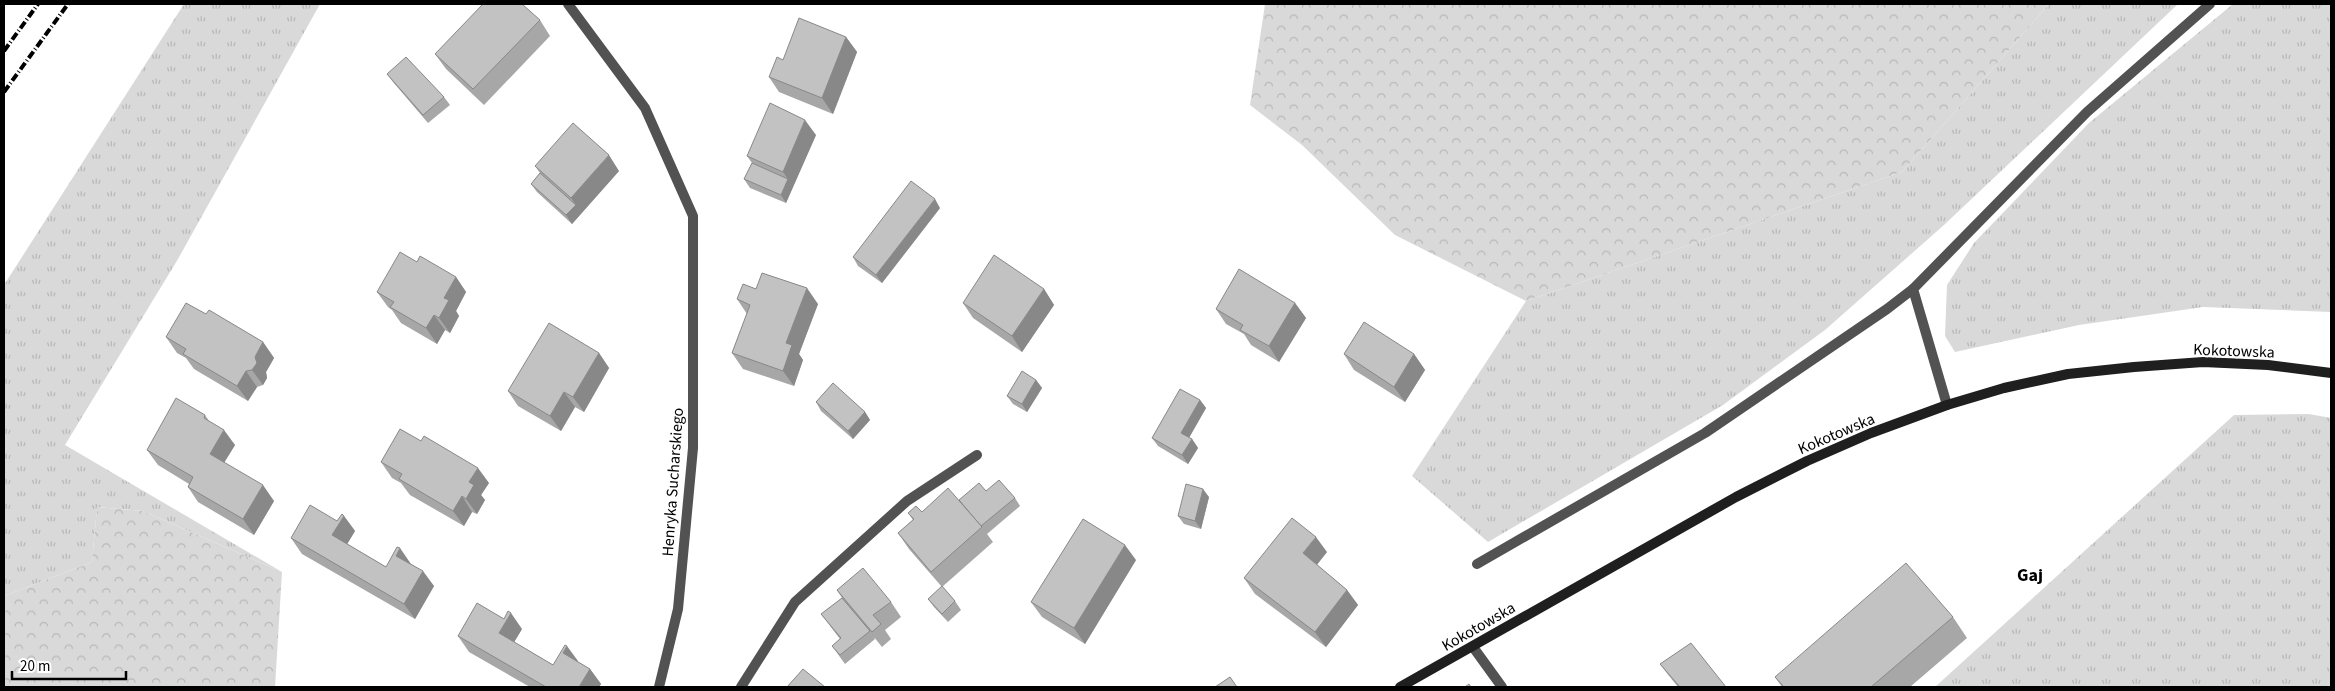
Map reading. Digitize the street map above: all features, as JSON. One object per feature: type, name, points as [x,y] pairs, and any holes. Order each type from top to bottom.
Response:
[{"type":"street","name":"Henryka Sucharskiego","points":[[568,4],[645,108],[693,216],[693,448],[678,609],[659,687]]},
{"type":"street","points":[[1477,564],[1704,433],[1887,309],[1913,289],[2087,112],[2210,4]]},
{"type":"street","points":[[1913,289],[1947,405]]},
{"type":"street","name":"Kokotowska","points":[[1400,687],[1736,497],[1798,466],[1872,433],[1947,405],[2004,388],[2068,374],[2134,367],[2203,362],[2268,365],[2331,372]]},
{"type":"street","points":[[741,687],[795,602],[907,501],[977,455]]},
{"type":"street","points":[[1473,647],[1502,687]]},
{"type":"green space","points":[[184,4],[320,4],[178,259],[65,445],[282,572],[143,511],[97,507],[92,562],[4,596],[4,285]]},
{"type":"green space","points":[[1265,4],[2049,4],[1902,172],[1526,301],[1395,235],[1302,145],[1250,105]]},
{"type":"green space","points":[[2049,4],[2178,4],[1944,225],[1825,330],[1723,405],[1488,542],[1412,476],[1526,301],[1902,172]]},
{"type":"green space","points":[[2233,4],[2331,4],[2331,312],[2203,307],[2079,325],[1955,352],[1945,336],[1947,285],[1974,243],[2089,123]]},
{"type":"green space","points":[[2309,414],[2331,418],[2331,687],[1935,687],[2234,415]]},
{"type":"green space","points":[[97,507],[143,511],[282,572],[275,687],[4,687],[4,596],[92,562]]},
{"type":"building","points":[[483,4],[522,4],[540,20],[473,89],[435,54]]},
{"type":"building","points":[[799,18],[846,37],[822,98],[769,77],[777,57],[783,60]]},
{"type":"building","points":[[406,57],[444,97],[423,115],[387,74]]},
{"type":"building","points":[[770,103],[805,120],[783,172],[747,156]]},
{"type":"building","points":[[573,123],[609,155],[571,198],[535,166]]},
{"type":"building","points":[[752,163],[788,179],[781,195],[744,179]]},
{"type":"building","points":[[540,173],[576,205],[566,215],[531,184]]},
{"type":"building","points":[[911,181],[935,199],[876,275],[853,257]]},
{"type":"building","points":[[400,252],[417,262],[420,256],[456,277],[444,298],[449,300],[439,318],[434,315],[426,328],[390,307],[394,302],[377,292]]},
{"type":"building","points":[[994,255],[1044,289],[1012,336],[963,303]]},
{"type":"building","points":[[1239,269],[1295,303],[1269,346],[1240,330],[1243,325],[1216,309]]},
{"type":"building","points":[[762,273],[807,288],[786,343],[792,345],[783,371],[732,353],[750,305],[737,299],[743,284],[756,289]]},
{"type":"building","points":[[186,303],[206,314],[209,310],[263,342],[255,357],[257,363],[252,370],[246,371],[237,386],[183,354],[186,349],[166,337]]},
{"type":"building","points":[[1364,322],[1414,354],[1394,387],[1344,354]]},
{"type":"building","points":[[549,323],[599,353],[573,397],[564,392],[550,416],[508,391]]},
{"type":"building","points":[[1022,371],[1036,380],[1022,404],[1007,396]]},
{"type":"building","points":[[833,383],[865,412],[848,431],[816,402]]},
{"type":"building","points":[[1180,389],[1200,400],[1181,433],[1192,439],[1182,455],[1152,438]]},
{"type":"building","points":[[176,398],[205,415],[204,418],[224,430],[210,454],[263,485],[243,519],[188,487],[193,477],[147,450]]},
{"type":"building","points":[[400,429],[421,441],[424,436],[478,468],[469,482],[474,485],[466,499],[462,496],[453,511],[399,479],[402,474],[381,462]]},
{"type":"building","points":[[999,480],[1015,498],[981,526],[959,500],[979,483],[986,491]]},
{"type":"building","points":[[1186,484],[1203,489],[1195,521],[1178,516]]},
{"type":"building","points":[[948,488],[982,527],[931,572],[898,533],[914,519],[908,513],[916,506],[922,512]]},
{"type":"building","points":[[310,505],[337,521],[342,514],[344,516],[332,535],[386,567],[397,547],[400,548],[396,556],[423,571],[404,604],[291,538]]},
{"type":"building","points":[[1292,518],[1316,537],[1303,553],[1347,590],[1315,632],[1244,578]]},
{"type":"building","points":[[1083,519],[1125,545],[1074,628],[1031,602]]},
{"type":"building","points":[[1906,563],[1953,617],[1871,687],[1784,687],[1775,677]]},
{"type":"building","points":[[863,568],[891,602],[873,615],[881,624],[872,632],[837,590]]},
{"type":"building","points":[[942,586],[955,601],[942,614],[928,599]]},
{"type":"building","points":[[842,598],[870,631],[840,655],[832,646],[841,638],[821,614]]},
{"type":"building","points":[[477,603],[504,619],[508,611],[511,613],[499,633],[553,665],[565,645],[567,646],[563,653],[590,669],[579,687],[546,687],[458,636]]},
{"type":"building","points":[[1691,643],[1726,687],[1680,687],[1660,664]]},
{"type":"building","points":[[803,669],[825,687],[787,687]]},
{"type":"building","points":[[1230,677],[1237,687],[1215,687]]},
{"type":"railway","points":[[4,51],[38,4]]},
{"type":"railway","points":[[4,92],[68,4]]},
{"type":"district","name":"Gaj","points":[[2030,575]]}]
